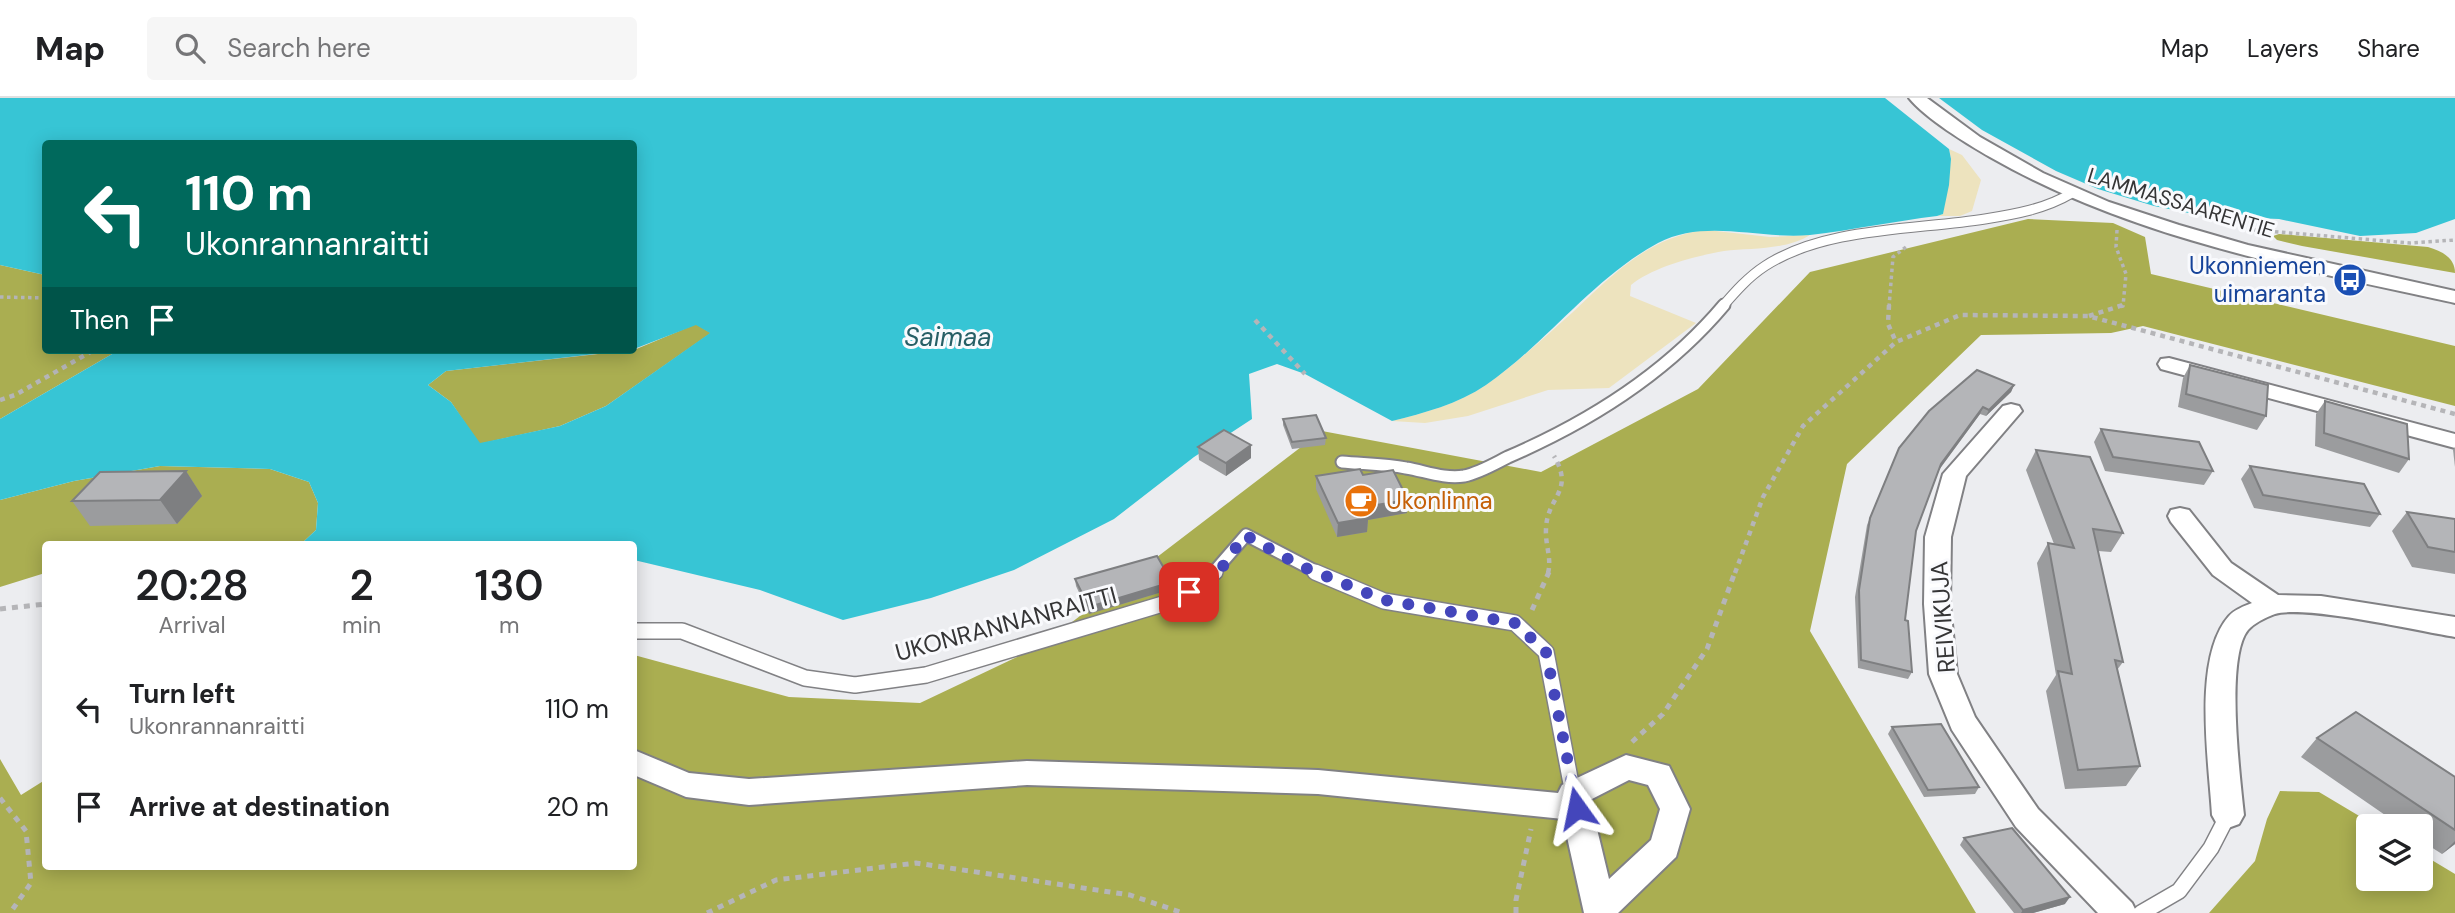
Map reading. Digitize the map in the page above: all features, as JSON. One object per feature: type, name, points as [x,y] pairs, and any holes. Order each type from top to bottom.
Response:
[{"type":"street","name":"LAMMASSAARENTIE","points":[[1917,98],[1984,148],[2072,193],[2139,218],[2218,241],[2455,297]]},
{"type":"street","points":[[2169,363],[2455,441]]},
{"type":"street","name":"REIVIKUJA","points":[[2011,411],[1955,474],[1938,537],[1937,604],[1943,674],[1962,722],[2027,818],[2120,913]]},
{"type":"street","points":[[2180,516],[2222,569],[2273,604]]},
{"type":"street","points":[[2228,815],[2222,685],[2224,652],[2238,623],[2273,604],[2321,605],[2455,627]]},
{"type":"street","points":[[637,763],[686,785],[749,792],[1027,774],[1318,782],[1575,801],[1626,767],[1658,775],[1675,809],[1665,847],[1600,911]]},
{"type":"street","points":[[1575,801],[1600,911]]},
{"type":"lane","points":[[1342,462],[1401,467],[1451,477],[1465,476],[1544,443],[1636,385],[1690,342],[1729,296],[1758,268],[1803,248],[2028,212],[2072,193]]},
{"type":"lane","name":"UKONRANNANRAITTI","points":[[637,631],[682,631],[805,678],[855,684],[926,675],[1177,600],[1203,584],[1223,566],[1245,535],[1301,566],[1384,600],[1515,623]]},
{"type":"lane","points":[[1515,623],[1546,652],[1575,801]]},
{"type":"lane","points":[[2141,913],[2179,891],[2211,848],[2228,815]]},
{"type":"path","points":[[1896,342],[1888,324],[1893,257],[1913,242],[1914,229]]},
{"type":"path","points":[[2246,230],[2410,243],[2455,240]]},
{"type":"path","points":[[0,297],[42,298]]},
{"type":"path","points":[[1623,749],[1663,714],[1707,649],[1763,497],[1803,426],[1896,342],[1960,315],[2088,316],[2455,414]]},
{"type":"path","points":[[1255,320],[1305,374]]},
{"type":"path","points":[[0,400],[15,395],[87,354]]},
{"type":"path","points":[[1515,623],[1532,611],[1544,587],[1550,564],[1545,529],[1551,504],[1563,489],[1564,470]]},
{"type":"path","points":[[0,609],[42,604]]},
{"type":"path","points":[[0,798],[26,831],[32,883],[10,913]]},
{"type":"path","points":[[1516,913],[1516,900],[1532,823]]},
{"type":"path","points":[[707,913],[776,880],[916,863],[1130,895],[1182,913]]},
{"type":"green space","points":[[2028,219],[2113,223],[2145,237],[2151,274],[2455,346],[2455,406],[2143,326],[2111,333],[1981,335],[1847,464],[1810,631],[1976,913],[0,913],[0,759],[21,795],[42,782],[42,870],[637,870],[637,656],[789,697],[920,703],[1042,645],[1322,431],[1541,472],[1698,389],[1810,272]]},
{"type":"green space","points":[[2279,234],[2428,247],[2447,256],[2453,263],[2455,273],[2302,246],[2277,240],[2273,236]]},
{"type":"green space","points":[[0,265],[42,274],[42,354],[112,354],[0,419]]},
{"type":"green space","points":[[696,324],[711,333],[606,406],[560,426],[479,444],[451,402],[428,385],[446,371],[598,354],[637,354],[637,349]]},
{"type":"green space","points":[[160,466],[270,469],[309,482],[318,503],[316,530],[304,541],[42,541],[42,574],[0,587],[0,500],[74,481]]},
{"type":"green space","points":[[2280,791],[2319,792],[2356,814],[2356,891],[2433,891],[2433,861],[2455,874],[2455,913],[2209,913],[2255,861],[2267,819]]},
{"type":"sand","points":[[1949,149],[1962,155],[1981,180],[1972,211],[1960,216],[1937,216],[1943,214],[1951,159]]},
{"type":"sand","points":[[1707,230],[1770,237],[1810,235],[1780,246],[1724,251],[1688,259],[1651,273],[1631,285],[1630,296],[1696,323],[1609,388],[1548,390],[1468,416],[1425,423],[1392,421],[1440,407],[1475,392],[1520,359],[1634,259],[1668,240]]},
{"type":"water","name":"Saimaa","points":[[0,98],[1885,98],[1949,149],[1951,159],[1943,214],[1937,216],[1810,235],[1695,232],[1658,243],[1612,274],[1529,350],[1486,385],[1464,398],[1428,411],[1392,421],[1305,374],[1277,364],[1249,374],[1252,419],[1194,457],[1114,519],[1014,570],[931,598],[843,620],[760,590],[637,561],[637,541],[304,541],[316,530],[318,503],[309,482],[270,469],[160,466],[74,481],[0,500],[0,419],[112,354],[595,354],[446,371],[428,385],[451,402],[480,443],[560,426],[606,406],[710,333],[696,325],[637,348],[637,140],[42,140],[42,274],[0,265]]},
{"type":"water","points":[[1939,98],[2455,98],[2455,219],[2416,233],[2360,236],[2279,219],[2204,216],[2154,206],[2098,189],[2056,171],[1982,130]]},
{"type":"building","points":[[2190,365],[2268,385],[2266,416],[2186,394]]},
{"type":"building","points":[[1977,370],[2014,385],[1989,410],[1983,407],[1941,464],[1916,531],[1905,620],[1908,621],[1912,672],[1861,660],[1859,590],[1870,518],[1899,448],[1929,411]]},
{"type":"building","points":[[2325,401],[2407,424],[2409,459],[2324,433]]},
{"type":"building","points":[[1316,415],[1326,438],[1292,442],[1283,419]]},
{"type":"building","points":[[2101,429],[2199,442],[2213,471],[2113,457]]},
{"type":"building","points":[[1224,430],[1251,445],[1226,463],[1198,447]]},
{"type":"building","points":[[2036,450],[2090,457],[2123,533],[2093,529],[2123,662],[2115,660],[2140,766],[2078,770],[2058,671],[2072,674],[2048,543],[2074,548]]},
{"type":"building","points":[[2250,466],[2364,484],[2380,514],[2263,495]]},
{"type":"building","name":"Ukonlinna","points":[[1360,469],[1363,475],[1393,470],[1408,500],[1363,507],[1368,518],[1338,523],[1316,476]]},
{"type":"building","points":[[186,471],[160,500],[72,501],[100,472]]},
{"type":"building","points":[[2407,512],[2455,519],[2455,552],[2428,547]]},
{"type":"building","points":[[1157,556],[1172,582],[1089,607],[1075,579]]},
{"type":"building","points":[[2356,712],[2455,777],[2455,830],[2433,814],[2317,738]]},
{"type":"building","points":[[1941,724],[1979,787],[1928,790],[1892,727]]},
{"type":"building","points":[[2012,828],[2070,897],[2023,910],[1964,838]]},
{"type":"place","name":"Ukonniemen uimaranta","points":[[2350,280]]},
{"type":"place","name":"Ukonlinna","points":[[1361,501]]},
{"type":"route","points":[[1189,592],[1203,584],[1223,566],[1245,535],[1301,566],[1384,600],[1515,623],[1546,652],[1577,808]]}]
